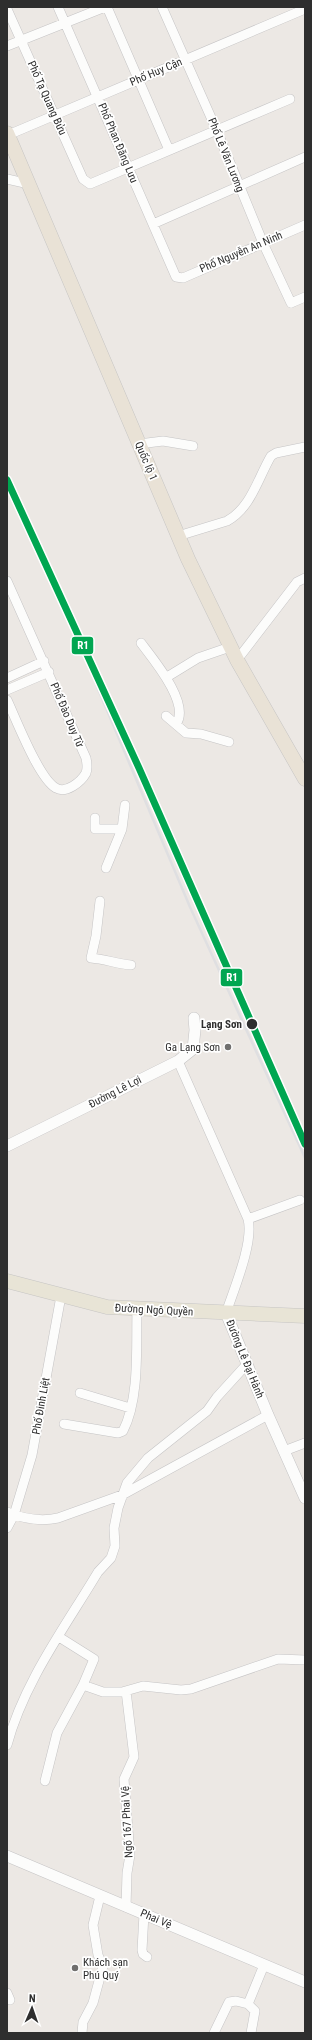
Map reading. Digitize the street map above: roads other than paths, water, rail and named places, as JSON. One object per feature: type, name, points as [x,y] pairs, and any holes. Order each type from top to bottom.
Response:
[{"type":"highway","name":"Quốc lộ 1","points":[[7,134],[178,536],[234,653],[305,779]]},
{"type":"main road","name":"Đường Ngô Quyền","points":[[7,1281],[107,1307],[305,1316]]},
{"type":"street","name":"Phố Phan Đăng Lưu","points":[[58,7],[178,278]]},
{"type":"street","points":[[7,46],[106,7],[169,150]]},
{"type":"street","name":"Phố Lê Văn Lương","points":[[162,7],[217,131],[263,243],[291,303],[305,297]]},
{"type":"street","name":"Phố Huy Cận","points":[[7,134],[305,8]]},
{"type":"street","name":"Phố Tạ Quang Bửu","points":[[7,9],[86,183],[90,184],[128,168]]},
{"type":"street","points":[[128,168],[290,99]]},
{"type":"street","points":[[153,224],[305,157]]},
{"type":"street","points":[[7,179],[29,184]]},
{"type":"street","name":"Phố Nguyễn An Ninh","points":[[178,278],[183,278],[305,225]]},
{"type":"street","points":[[139,444],[168,441],[193,446]]},
{"type":"street","points":[[178,536],[228,521],[235,517],[248,501],[271,456],[276,453],[305,447]]},
{"type":"street","points":[[166,677],[198,658],[234,653],[297,582],[305,578]]},
{"type":"street","name":"Phố Đào Duy Từ","points":[[7,581],[49,672],[86,758],[86,773],[73,786],[63,790],[53,787],[42,774],[7,700]]},
{"type":"street","points":[[142,643],[166,677],[177,702],[179,718],[176,724]]},
{"type":"street","points":[[7,678],[44,661]]},
{"type":"street","points":[[7,690],[49,672]]},
{"type":"street","points":[[166,716],[186,734],[202,734],[228,742]]},
{"type":"street","points":[[106,868],[122,829],[125,805]]},
{"type":"street","points":[[95,818],[95,829],[122,829]]},
{"type":"street","points":[[100,901],[96,936],[91,958],[104,959],[115,964],[131,965]]},
{"type":"street","name":"Đường Lê Lợi","points":[[7,1146],[178,1061],[193,1049],[195,1030],[194,1018]]},
{"type":"street","name":"Đường Lê Đại Hành","points":[[178,1061],[248,1219],[250,1228],[248,1242],[226,1313],[268,1416],[305,1498]]},
{"type":"street","points":[[248,1219],[300,1200]]},
{"type":"street","name":"Phố Đinh Liệt","points":[[7,1528],[32,1454],[61,1296]]},
{"type":"street","points":[[64,1424],[121,1433],[126,1424],[134,1389],[137,1309]]},
{"type":"street","points":[[7,1745],[11,1720],[36,1675],[98,1572],[111,1558],[115,1546],[114,1528],[118,1508],[127,1483],[148,1458],[207,1411],[217,1397],[247,1364]]},
{"type":"street","points":[[80,1393],[130,1408]]},
{"type":"street","points":[[11,1514],[42,1521],[58,1518],[122,1495],[268,1416]]},
{"type":"street","points":[[284,1451],[305,1443]]},
{"type":"street","points":[[45,1781],[57,1733],[83,1685],[94,1659],[59,1637]]},
{"type":"street","points":[[83,1685],[103,1692],[126,1691],[143,1686],[181,1690],[191,1689],[278,1659],[305,1660]]},
{"type":"street","name":"Ngõ 167 Phai Vệ","points":[[126,1691],[134,1757],[124,1779],[130,1855],[127,1873],[126,1907]]},
{"type":"street","name":"Phai Vệ","points":[[7,1856],[305,1982]]},
{"type":"street","points":[[82,2033],[83,2022],[93,2003],[103,1966],[98,1955],[93,1926],[100,1896]]},
{"type":"street","points":[[144,1914],[142,1950],[147,1957]]},
{"type":"street","points":[[248,2004],[264,1965]]},
{"type":"street","points":[[214,2033],[229,2002],[236,2001],[248,2004],[253,2007],[255,2011],[251,2033]]},
{"type":"railway","points":[[83,647],[98,689],[190,907],[305,1158]]},
{"type":"place","name":"Lạng Sơn","points":[[252,1024]]},
{"type":"place","name":"Ga Lạng Sơn","points":[[228,1047]]},
{"type":"place","name":"Khách sạn Phú Quý","points":[[75,1968]]}]
